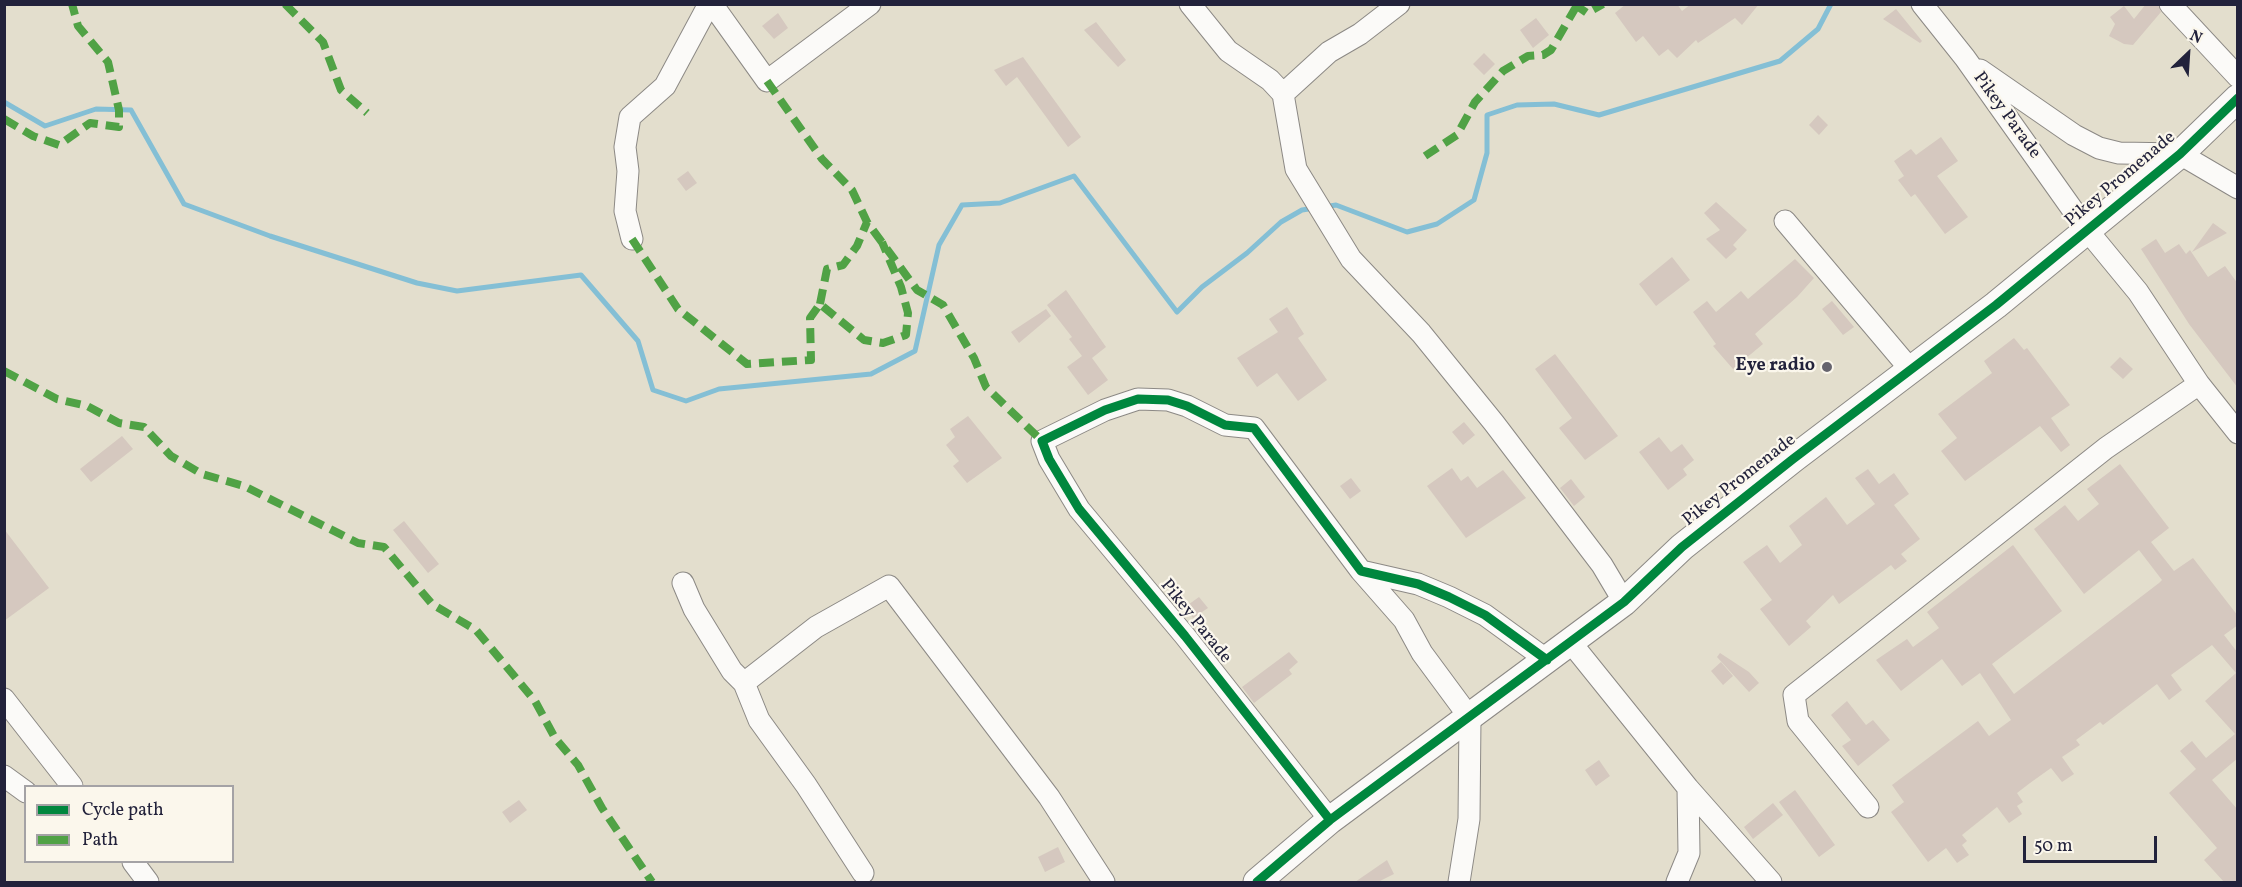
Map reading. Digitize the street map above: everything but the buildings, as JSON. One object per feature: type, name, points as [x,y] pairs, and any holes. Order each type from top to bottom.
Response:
[{"type":"street","points":[[632,239],[625,211],[628,171],[625,147],[630,117],[665,86],[710,4],[767,81],[870,4]]},
{"type":"street","points":[[1190,4],[1228,51],[1270,80],[1283,94],[1296,169],[1351,259],[1428,342],[1494,423],[1602,565],[1624,602]]},
{"type":"street","points":[[1283,94],[1329,52],[1360,34],[1398,4]]},
{"type":"street","points":[[2170,4],[2238,77]]},
{"type":"street","name":"Pikey Parade","points":[[1929,9],[2087,230],[2138,292],[2199,384],[2238,433]]},
{"type":"street","name":"Pikey Promenade","points":[[1965,58],[2074,135],[2099,148],[2119,153],[2180,154]]},
{"type":"street","name":"Pikey Promenade","points":[[1259,882],[1330,820],[1572,644],[1624,602],[1682,547],[1910,369],[1996,305],[2180,154],[2238,98]]},
{"type":"street","points":[[2180,154],[2238,188]]},
{"type":"street","points":[[1785,220],[1910,369]]},
{"type":"street","points":[[1868,807],[1798,721],[1794,695],[2106,448],[2199,384]]},
{"type":"street","name":"Pikey Parade","points":[[1330,820],[1185,636],[1079,509],[1048,459],[1041,441],[1105,410],[1138,399],[1168,400],[1187,406],[1225,425],[1254,428],[1361,572]]},
{"type":"street","points":[[1361,572],[1418,584],[1449,597],[1485,615],[1547,660]]},
{"type":"street","points":[[1361,572],[1404,620],[1422,653],[1470,717],[1469,819],[1459,882]]},
{"type":"street","points":[[683,583],[694,609],[732,671],[744,683],[759,720],[806,785],[863,873]]},
{"type":"street","points":[[744,683],[816,627],[889,585],[968,694],[1049,797],[1104,882]]},
{"type":"street","points":[[1572,644],[1688,788],[1771,882]]},
{"type":"street","points":[[4,699],[71,785]]},
{"type":"street","points":[[4,776],[24,791]]},
{"type":"street","points":[[1677,882],[1689,853],[1688,788]]},
{"type":"street","points":[[134,863],[148,882]]},
{"type":"waterway","points":[[1324,207],[1336,205],[1407,232],[1437,224],[1474,200],[1487,153],[1487,115],[1517,105],[1554,104],[1599,115],[1780,61],[1818,29],[1831,4]]},
{"type":"waterway","points":[[4,102],[45,126],[96,109],[131,110],[184,204],[270,236],[417,283],[457,291],[581,275],[638,341],[653,390],[686,401],[719,389],[871,374],[915,351],[939,245],[962,205],[1000,203],[1074,176],[1177,312],[1202,287],[1247,253],[1281,222],[1302,210],[1315,208]]},
{"type":"marked path","points":[[4,119],[33,136],[59,145],[90,123],[119,127],[119,110],[108,62],[78,26],[72,4]]},
{"type":"marked path","points":[[285,4],[323,42],[341,90],[367,113]]},
{"type":"marked path","points":[[1574,4],[1587,13],[1603,4]]},
{"type":"marked path","points":[[1425,156],[1457,135],[1475,102],[1503,71],[1528,56],[1543,55],[1551,50],[1576,7]]},
{"type":"marked path","points":[[767,81],[822,159],[852,190],[867,222],[917,290],[943,305],[974,358],[986,387],[1042,441]]},
{"type":"marked path","points":[[820,304],[827,269],[843,265],[857,246],[867,222]]},
{"type":"marked path","points":[[632,239],[678,309],[747,364],[811,360],[810,318],[820,304],[864,340],[883,343],[906,335],[908,313],[901,287],[882,242]]},
{"type":"marked path","points":[[4,371],[57,399],[87,406],[119,423],[144,427],[171,456],[202,474],[244,486],[358,543],[384,547],[432,604],[476,630],[535,701],[555,738],[578,765],[602,808],[652,882]]},
{"type":"cycle path","points":[[1257,882],[1330,820],[1624,602],[1682,547],[1793,459],[1996,305],[2180,154],[2238,98]]},
{"type":"cycle path","points":[[1330,820],[1185,636],[1079,509],[1049,459],[1042,441],[1105,410],[1138,399],[1168,400],[1187,406],[1225,425],[1254,428],[1361,571],[1418,584],[1449,597],[1485,615],[1547,660]]},
{"type":"place","name":"Eye radio","points":[[1827,367]]}]
